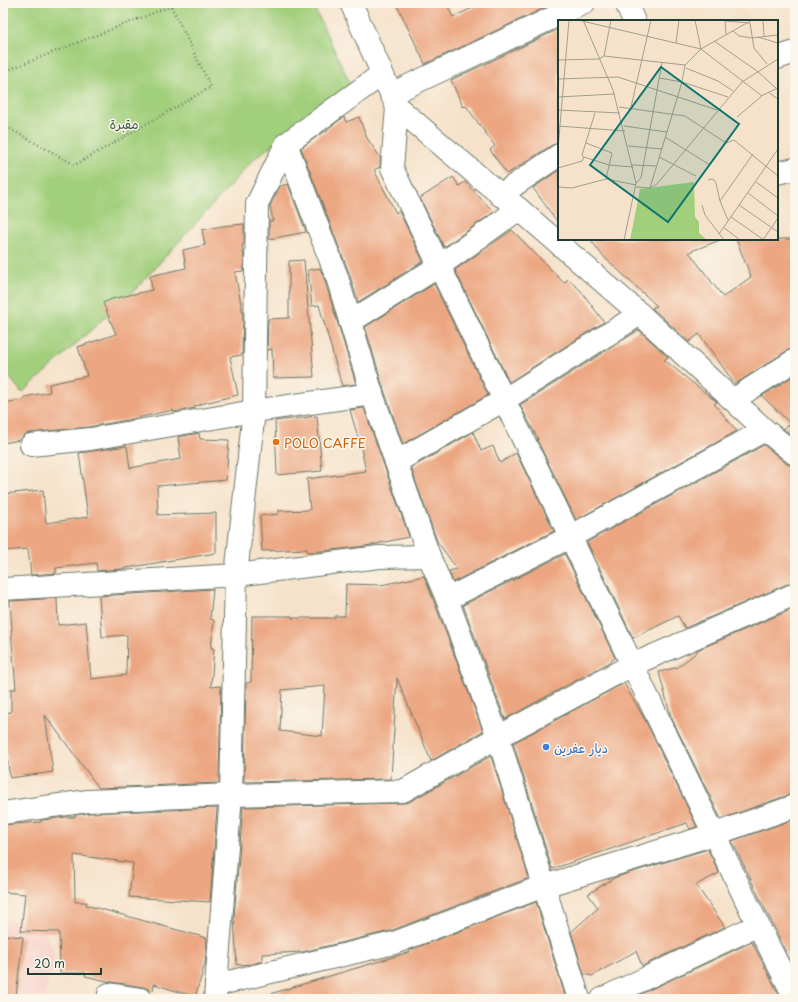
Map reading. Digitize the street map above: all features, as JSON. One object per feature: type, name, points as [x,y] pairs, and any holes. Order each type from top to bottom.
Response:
[{"type":"street","points":[[352,3],[394,100],[500,194],[640,314],[765,430],[795,454]]},
{"type":"street","points":[[394,100],[584,3]]},
{"type":"street","points":[[626,3],[634,20]]},
{"type":"street","points":[[778,58],[795,52]]},
{"type":"street","points":[[382,74],[286,144],[257,204],[254,411],[236,575],[231,795],[216,992],[394,943],[544,886],[714,834],[795,806]]},
{"type":"street","points":[[394,100],[392,168],[758,925],[795,998]]},
{"type":"street","points":[[286,144],[337,277],[372,394],[429,556],[447,599],[498,737],[579,999]]},
{"type":"street","points":[[500,194],[558,156]]},
{"type":"street","points":[[778,173],[795,169]]},
{"type":"street","points":[[350,322],[439,266],[519,209]]},
{"type":"street","points":[[396,462],[504,400],[640,314]]},
{"type":"street","points":[[732,400],[795,360]]},
{"type":"street","points":[[31,446],[91,439],[254,411],[372,394]]},
{"type":"street","points":[[447,599],[570,537],[765,430]]},
{"type":"street","points":[[3,589],[236,575],[379,557],[429,556]]},
{"type":"street","points":[[3,813],[88,801],[231,795],[403,791],[498,737],[632,665],[795,594]]},
{"type":"street","points":[[602,999],[758,925]]},
{"type":"street","points":[[109,994],[141,999]]},
{"type":"path","points":[[3,72],[177,3]]},
{"type":"path","points":[[3,125],[75,165],[211,87],[171,6]]},
{"type":"shaded area","points":[[3,919],[37,925],[45,932],[55,957],[44,999],[3,999]]},
{"type":"green space","name":"مقبرة","points":[[3,3],[312,3],[351,85],[255,158],[135,290],[22,393],[3,369]]},
{"type":"building","points":[[396,3],[446,3],[453,17],[483,3],[555,3],[425,64]]},
{"type":"building","points":[[558,29],[558,143],[552,145],[507,174],[490,150],[495,146],[466,106],[463,107],[451,80]]},
{"type":"building","points":[[344,117],[346,122],[359,117],[367,138],[380,157],[380,167],[374,170],[396,213],[399,211],[423,261],[358,302],[349,273],[301,148],[323,132],[328,131],[327,129]]},
{"type":"building","points":[[558,171],[558,223],[533,188]]},
{"type":"building","points":[[453,177],[459,186],[465,182],[494,212],[444,247],[420,198]]},
{"type":"building","points":[[288,184],[306,232],[269,239],[269,221],[273,221],[270,206],[280,186]]},
{"type":"building","points":[[244,224],[244,244],[242,245],[244,271],[235,272],[243,315],[242,355],[230,357],[238,395],[200,404],[194,406],[195,408],[174,412],[173,410],[89,427],[30,433],[24,435],[20,440],[3,443],[3,403],[24,400],[24,397],[50,392],[49,384],[87,376],[78,347],[116,334],[103,303],[112,299],[152,290],[150,276],[186,268],[183,250],[205,245],[202,230]]},
{"type":"building","points":[[512,230],[564,283],[568,279],[581,291],[604,322],[509,382],[455,270]]},
{"type":"building","points":[[795,239],[795,348],[788,350],[735,384],[699,334],[689,342],[652,308],[657,306],[602,255],[591,240],[720,240],[689,252],[723,297],[751,277],[736,240]]},
{"type":"building","points":[[304,260],[314,377],[273,378],[272,349],[267,350],[268,319],[289,318],[289,261]]},
{"type":"building","points":[[320,268],[356,384],[342,386],[319,305],[312,306],[308,270]]},
{"type":"building","points":[[434,284],[488,395],[403,444],[384,390],[365,327]]},
{"type":"building","points":[[639,330],[668,357],[664,360],[717,402],[714,404],[737,431],[576,520],[537,440],[538,439],[520,405]]},
{"type":"building","points":[[795,375],[795,438],[783,429],[791,424],[762,396]]},
{"type":"building","points":[[364,408],[409,537],[366,546],[323,551],[307,552],[307,549],[262,551],[260,516],[278,514],[278,511],[310,510],[307,479],[366,471],[350,410]]},
{"type":"building","points":[[317,416],[322,471],[277,475],[275,421]]},
{"type":"building","points":[[473,432],[481,451],[493,446],[500,463],[516,453],[554,531],[453,582],[449,571],[457,569],[437,541],[411,468]]},
{"type":"building","points":[[199,433],[200,439],[229,440],[226,480],[157,486],[158,515],[216,513],[216,553],[120,569],[97,571],[96,563],[56,568],[56,573],[31,575],[28,549],[3,551],[3,494],[43,490],[46,523],[88,517],[79,453],[127,446],[130,468],[181,459],[178,437]]},
{"type":"building","points":[[764,445],[787,464],[795,466],[795,582],[685,628],[678,616],[633,638],[587,542]]},
{"type":"building","points":[[565,554],[615,658],[505,719],[463,605]]},
{"type":"building","points":[[424,576],[483,731],[431,761],[397,678],[391,779],[244,782],[246,683],[251,682],[252,616],[335,618],[335,616],[345,616],[346,584],[381,585]],"holes":[[[325,686],[322,736],[280,731],[282,690]]]},
{"type":"building","points":[[213,589],[210,619],[214,620],[211,648],[214,649],[211,687],[221,686],[219,783],[99,788],[45,715],[53,772],[10,778],[4,736],[3,713],[11,712],[11,689],[16,689],[10,601],[57,598],[58,625],[86,622],[91,679],[126,675],[127,635],[102,637],[99,596]]},
{"type":"building","points":[[795,608],[795,794],[791,794],[721,819],[671,717],[659,672],[678,667],[697,652],[697,650]]},
{"type":"building","points":[[624,683],[645,720],[697,827],[690,829],[687,823],[552,869],[513,743]]},
{"type":"building","points":[[491,756],[529,878],[390,931],[302,952],[262,954],[262,961],[253,964],[237,965],[234,918],[243,807],[409,802]]},
{"type":"building","points":[[217,808],[210,902],[129,897],[133,863],[74,855],[75,902],[87,902],[86,905],[207,938],[205,964],[195,997],[154,984],[153,991],[143,987],[85,976],[86,973],[60,973],[59,932],[21,931],[25,894],[4,892],[3,825],[41,822],[41,820],[75,817],[75,815],[89,813]]},
{"type":"building","points":[[795,819],[795,970],[732,841]]},
{"type":"building","points":[[708,849],[719,873],[696,885],[725,927],[642,966],[636,951],[592,976],[584,974],[571,932],[598,908],[588,894],[616,877]]},
{"type":"building","points":[[536,902],[566,999],[271,999],[270,994],[410,952],[410,950]]},
{"type":"building","points":[[3,935],[23,937],[16,996],[3,995]]},
{"type":"building","points":[[752,942],[781,999],[633,999],[634,997]]},
{"type":"place","name":"POLO CAFFE","points":[[276,442]]},
{"type":"place","name":"ديار عفرين","points":[[546,747]]}]
